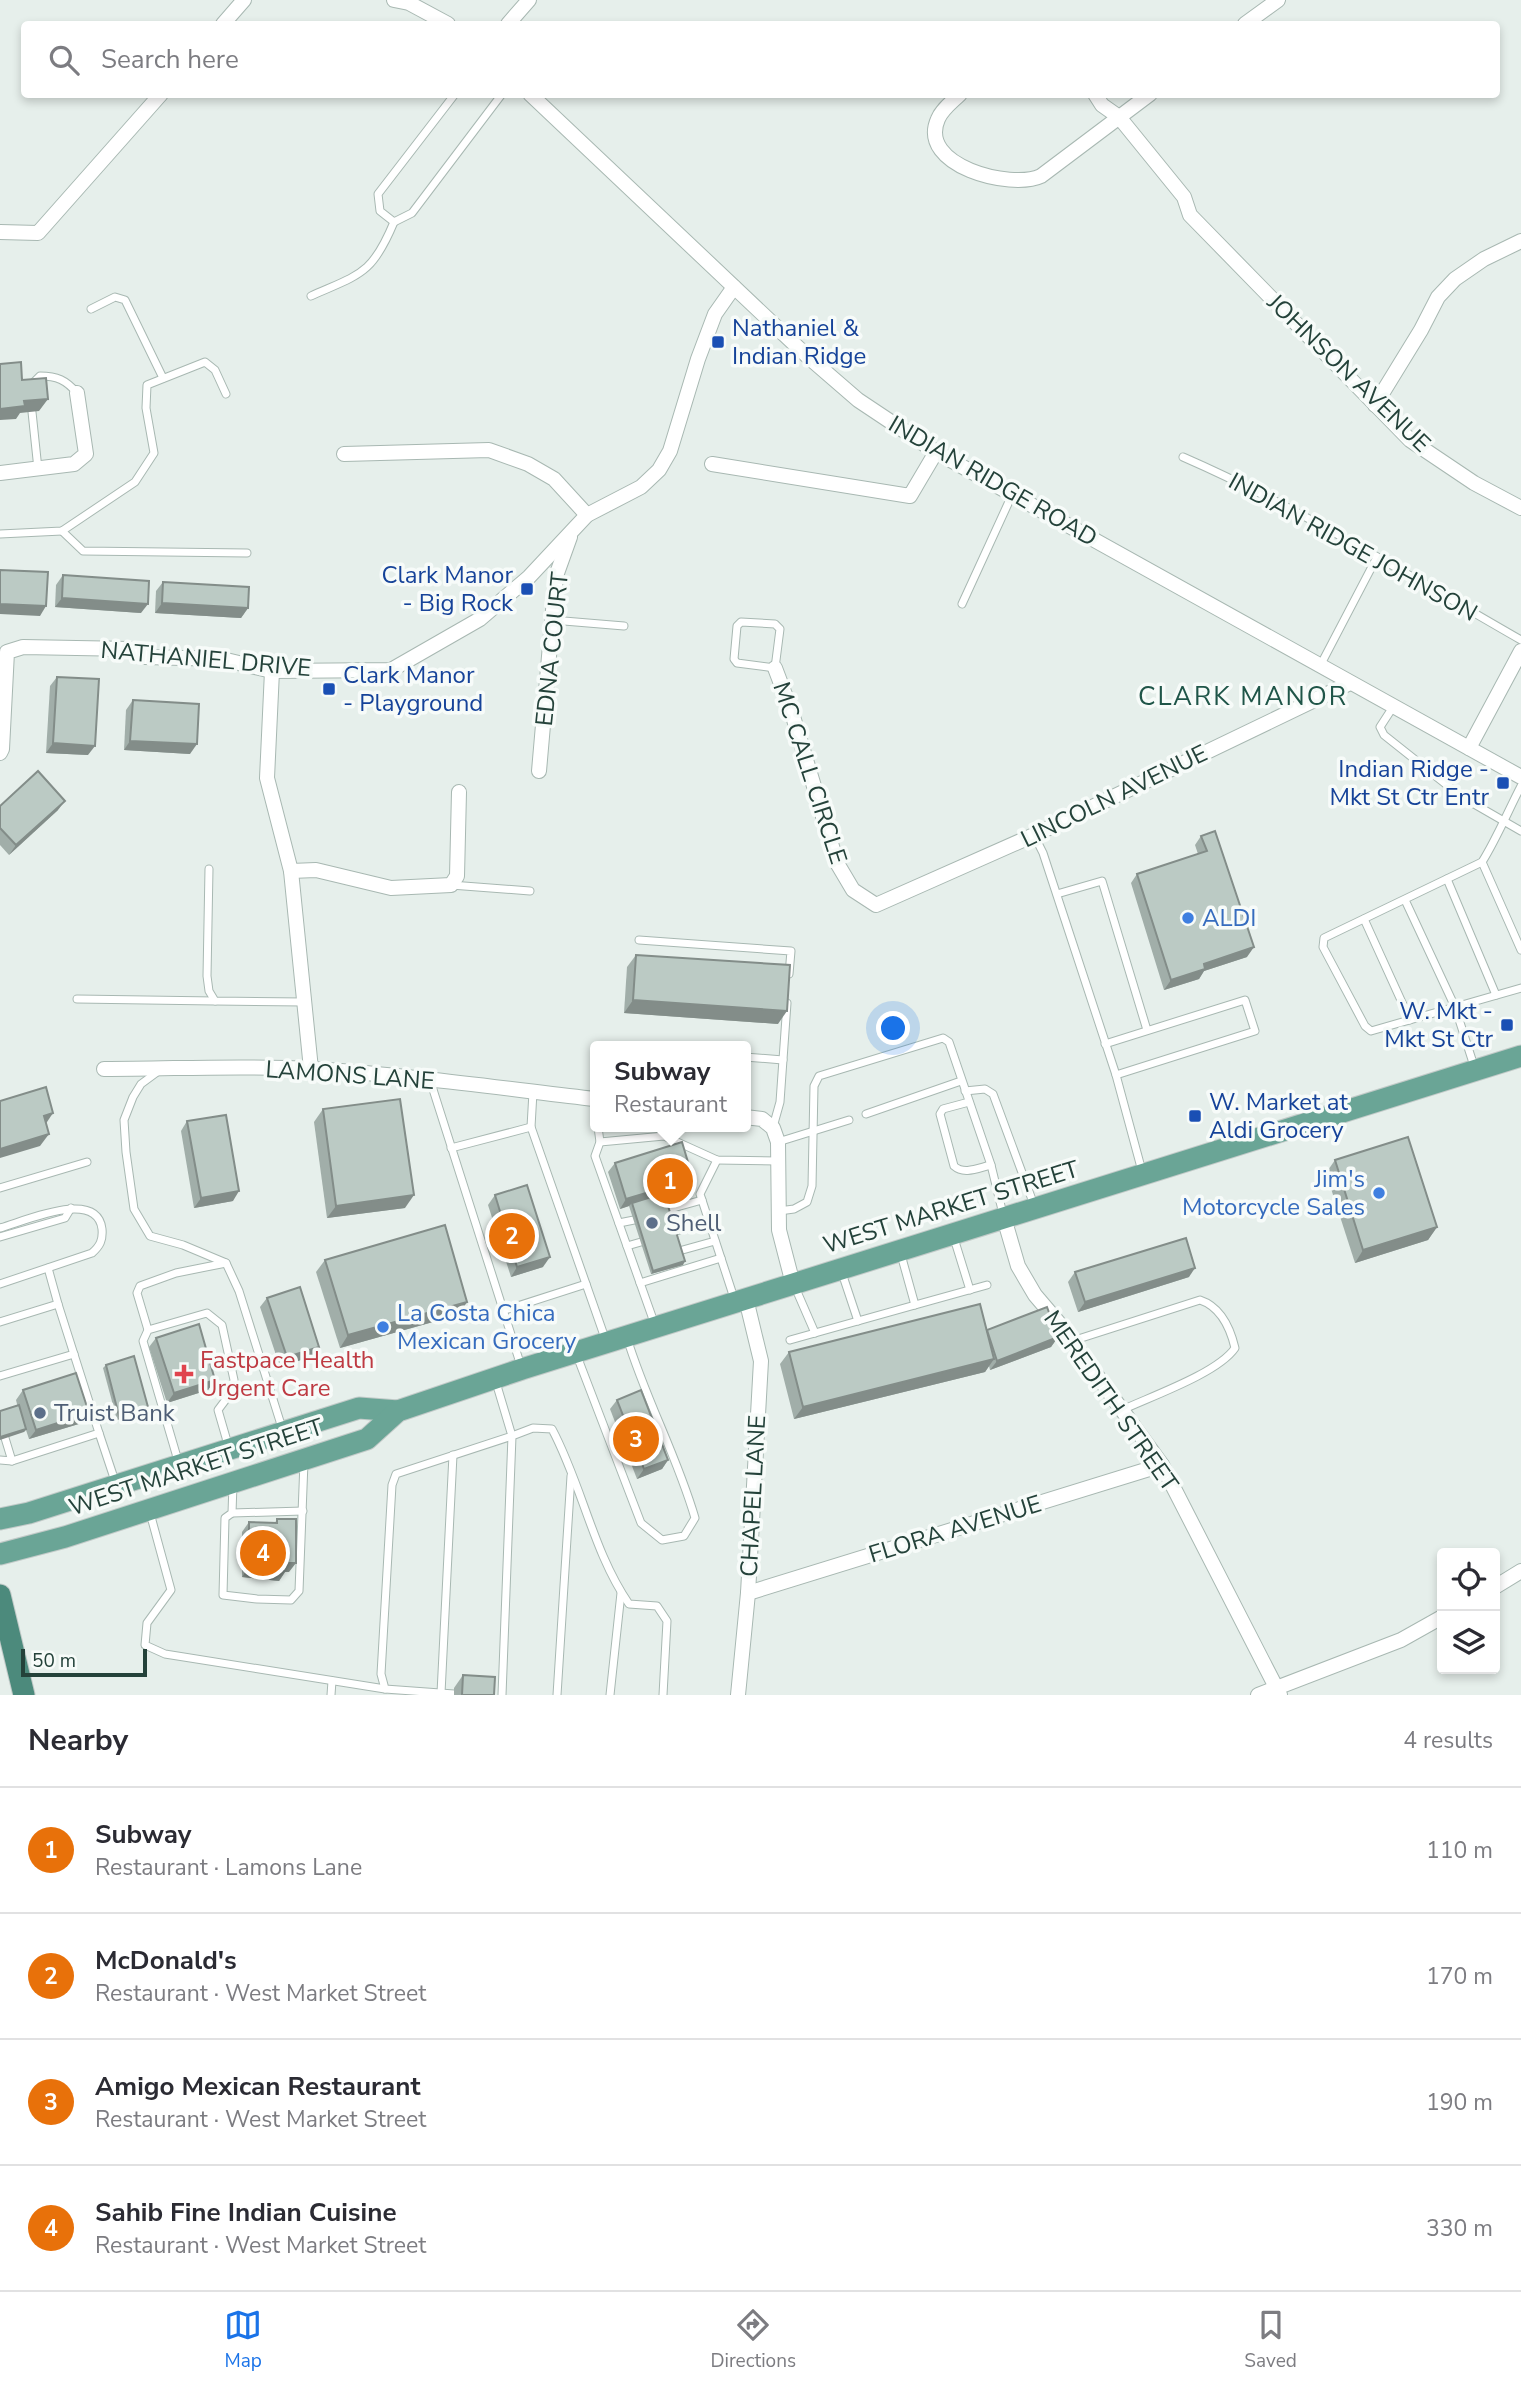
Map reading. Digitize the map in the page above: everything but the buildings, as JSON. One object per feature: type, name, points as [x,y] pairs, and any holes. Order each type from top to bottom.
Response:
[{"type":"highway","points":[[0,1595],[24,1695]]},
{"type":"main road","name":"WEST MARKET STREET","points":[[0,1519],[359,1408],[398,1411],[616,1339],[1521,1056]]},
{"type":"main road","name":"WEST MARKET STREET","points":[[0,1554],[149,1510],[367,1439],[398,1411]]},
{"type":"street","points":[[226,21],[244,0]]},
{"type":"street","points":[[511,21],[529,0]]},
{"type":"street","points":[[1249,21],[1278,0]]},
{"type":"street","points":[[404,1],[442,21]]},
{"type":"street","points":[[0,232],[38,233],[157,98]]},
{"type":"street","name":"INDIAN RIDGE ROAD","points":[[534,98],[806,355],[858,400],[936,452],[1521,777]]},
{"type":"street","points":[[956,98],[938,118],[936,139],[951,159],[977,174],[1032,181],[1145,98]]},
{"type":"street","name":"JOHNSON AVENUE","points":[[1098,98],[1102,105],[1119,117],[1184,197],[1190,215],[1410,440],[1474,483],[1521,508]]},
{"type":"street","points":[[1375,405],[1438,297],[1455,279],[1484,259],[1521,241]]},
{"type":"street","name":"NATHANIEL DRIVE","points":[[0,753],[7,652],[23,647],[130,649],[145,657],[222,659],[272,671],[391,670],[480,619],[551,556],[587,515],[641,487],[659,470],[670,451],[698,359],[715,314],[734,287]]},
{"type":"street","points":[[0,473],[74,464],[86,454],[77,393]]},
{"type":"street","points":[[344,454],[489,450],[528,464],[555,480],[587,515]]},
{"type":"street","points":[[712,464],[910,496],[936,452]]},
{"type":"street","name":"EDNA COURT","points":[[539,771],[556,576],[573,529]]},
{"type":"street","points":[[1469,748],[1521,651]]},
{"type":"street","name":"MC CALL CIRCLE","points":[[775,668],[792,713],[837,863],[853,890],[876,905]]},
{"type":"street","points":[[272,671],[267,778],[291,871],[311,1069]]},
{"type":"street","name":"LINCOLN AVENUE","points":[[876,905],[1034,835],[1350,683]]},
{"type":"street","points":[[291,871],[316,870],[390,888],[450,885],[457,876],[459,792]]},
{"type":"street","name":"LAMONS LANE","points":[[104,1069],[311,1069],[430,1080],[590,1101]]},
{"type":"street","points":[[751,1118],[762,1119],[776,1135],[779,1230],[793,1284]]},
{"type":"street","name":"MEREDITH STREET","points":[[1004,1218],[1018,1266],[1035,1295],[1072,1341],[1162,1465],[1279,1692]]},
{"type":"street","name":"CHAPEL LANE","points":[[738,1695],[748,1593],[761,1361],[741,1300]]},
{"type":"street","name":"FLORA AVENUE","points":[[748,1593],[1162,1465]]},
{"type":"street","points":[[1500,1584],[1521,1571]]},
{"type":"street","points":[[1258,1695],[1279,1692],[1401,1640],[1437,1620]]},
{"type":"lane","points":[[394,222],[380,211],[378,194],[452,98]]},
{"type":"lane","points":[[311,296],[365,271],[382,250],[394,222],[412,213],[499,98]]},
{"type":"lane","points":[[91,309],[115,297],[125,300],[163,378]]},
{"type":"lane","points":[[0,534],[62,531],[135,482],[154,453],[146,408],[147,385],[205,362],[215,370],[226,394]]},
{"type":"lane","points":[[30,391],[32,382],[40,376],[51,376],[66,380],[77,393]]},
{"type":"lane","points":[[32,412],[38,469]]},
{"type":"lane","name":"INDIAN RIDGE JOHNSON","points":[[1184,457],[1223,474],[1377,557],[1521,640]]},
{"type":"lane","points":[[961,604],[1013,495]]},
{"type":"lane","points":[[62,531],[83,551],[247,553]]},
{"type":"lane","points":[[1320,666],[1377,557]]},
{"type":"lane","points":[[552,620],[624,626]]},
{"type":"lane","points":[[741,622],[775,624],[780,629],[775,668],[737,663],[734,659],[737,626],[741,622]]},
{"type":"lane","points":[[1393,707],[1380,727],[1384,735],[1462,797],[1521,831]]},
{"type":"lane","points":[[1521,786],[1502,821],[1496,840],[1482,862],[1324,938],[1324,947],[1365,1026],[1371,1031],[1521,988]]},
{"type":"lane","points":[[1034,835],[1043,853],[1116,1075],[1143,1175]]},
{"type":"lane","points":[[1482,862],[1521,950]]},
{"type":"lane","points":[[209,869],[206,976],[209,991],[215,1001]]},
{"type":"lane","points":[[1447,879],[1496,995]]},
{"type":"lane","points":[[1057,894],[1102,881],[1147,1030]]},
{"type":"lane","points":[[450,885],[530,891]]},
{"type":"lane","points":[[1405,900],[1455,1007],[1476,1070]]},
{"type":"lane","points":[[1364,919],[1410,1020]]},
{"type":"lane","points":[[639,940],[791,951],[789,978]]},
{"type":"lane","points":[[788,992],[776,1135],[814,1131],[849,1120]]},
{"type":"lane","points":[[77,999],[304,1002]]},
{"type":"lane","points":[[1105,1044],[1245,1000],[1255,1031],[1116,1075]]},
{"type":"lane","points":[[779,1211],[794,1209],[807,1202],[812,1186],[814,1086],[819,1076],[943,1038],[949,1042],[990,1165],[1004,1218]]},
{"type":"lane","points":[[751,1057],[783,1060]]},
{"type":"lane","points":[[163,1069],[141,1084],[124,1120],[134,1209],[150,1236],[183,1245],[226,1263],[239,1291],[283,1432]]},
{"type":"lane","points":[[430,1080],[522,1369]]},
{"type":"lane","points":[[866,1114],[961,1081]]},
{"type":"lane","points":[[965,1091],[985,1089],[993,1094],[1035,1209]]},
{"type":"lane","points":[[533,1092],[531,1127],[586,1284],[639,1377],[684,1481],[695,1518],[684,1536],[662,1540],[640,1523],[576,1352]]},
{"type":"lane","points":[[969,1102],[943,1109],[940,1114],[954,1166],[959,1171],[967,1171],[990,1165]]},
{"type":"lane","points":[[451,1148],[531,1127]]},
{"type":"lane","points":[[599,1132],[600,1142],[595,1156],[656,1327]]},
{"type":"lane","points":[[600,1142],[664,1136],[717,1160],[778,1161]]},
{"type":"lane","points":[[717,1160],[700,1194],[721,1258],[741,1300]]},
{"type":"lane","points":[[0,1188],[87,1162]]},
{"type":"lane","points":[[666,1210],[702,1200]]},
{"type":"lane","points":[[0,1237],[65,1217],[71,1208]]},
{"type":"lane","points":[[0,1228],[71,1208],[93,1213],[100,1221],[102,1232],[100,1246],[92,1253],[0,1284]]},
{"type":"lane","points":[[619,1223],[634,1220]]},
{"type":"lane","points":[[673,1232],[709,1221]]},
{"type":"lane","points":[[953,1234],[970,1290]]},
{"type":"lane","points":[[679,1251],[715,1241]]},
{"type":"lane","points":[[627,1246],[640,1242]]},
{"type":"lane","points":[[900,1251],[915,1305]]},
{"type":"lane","points":[[640,1283],[721,1258]]},
{"type":"lane","points":[[634,1265],[647,1261]]},
{"type":"lane","points":[[179,1465],[143,1341],[148,1330],[138,1293],[139,1286],[176,1273],[226,1263]]},
{"type":"lane","points":[[48,1268],[116,1485]]},
{"type":"lane","points":[[841,1269],[858,1321]]},
{"type":"lane","points":[[502,1311],[586,1284]]},
{"type":"lane","points":[[793,1284],[816,1333]]},
{"type":"lane","points":[[790,1340],[987,1285]]},
{"type":"lane","points":[[1072,1341],[1200,1300],[1214,1305],[1231,1331],[1235,1348],[1228,1358],[1209,1370],[1122,1410]]},
{"type":"lane","points":[[0,1322],[58,1304]]},
{"type":"lane","points":[[148,1330],[208,1313],[222,1325],[234,1380],[233,1390],[218,1410],[229,1449]]},
{"type":"lane","points":[[0,1376],[74,1354]]},
{"type":"lane","points":[[495,1378],[512,1436],[502,1695]]},
{"type":"lane","points":[[385,1689],[380,1674],[392,1485],[396,1474],[533,1428],[552,1429],[572,1471],[600,1547],[629,1604],[657,1606],[667,1621],[663,1695]]},
{"type":"lane","points":[[0,1460],[12,1461],[99,1433]]},
{"type":"lane","points":[[5,1438],[12,1461]]},
{"type":"lane","points":[[440,1693],[453,1455]]},
{"type":"lane","points":[[303,1511],[232,1513],[225,1518],[223,1595],[291,1600],[299,1591],[303,1511],[304,1461]]},
{"type":"lane","points":[[557,1695],[572,1471]]},
{"type":"lane","points":[[232,1513],[233,1483]]},
{"type":"lane","points":[[149,1510],[171,1590],[147,1623],[145,1645],[165,1654],[332,1681],[385,1689],[454,1694]]},
{"type":"lane","points":[[610,1695],[621,1592]]},
{"type":"lane","points":[[331,1695],[332,1681]]},
{"type":"place","name":"Nathaniel & Indian Ridge","points":[[718,342]]},
{"type":"place","name":"Clark Manor - Big Rock","points":[[527,589]]},
{"type":"place","name":"Clark Manor - Playground","points":[[329,689]]},
{"type":"place","name":"Indian Ridge - Mkt St Ctr Entr","points":[[1503,783]]},
{"type":"place","name":"ALDI","points":[[1188,918]]},
{"type":"place","name":"W. Mkt - Mkt St Ctr","points":[[1507,1025]]},
{"type":"place","name":"W. Market at Aldi Grocery","points":[[1195,1116]]},
{"type":"place","name":"Subway","points":[[670,1181]]},
{"type":"place","name":"Jim's Motorcycle Sales","points":[[1379,1193]]},
{"type":"place","name":"Shell","points":[[652,1223]]},
{"type":"place","name":"McDonald's","points":[[512,1236]]},
{"type":"place","name":"La Costa Chica Mexican Grocery","points":[[383,1327]]},
{"type":"place","name":"Fastpace Health Urgent Care","points":[[184,1374]]},
{"type":"place","name":"Truist Bank","points":[[40,1413]]},
{"type":"place","name":"Amigo Mexican Restaurant","points":[[636,1439]]},
{"type":"place","name":"Sahib Fine Indian Cuisine","points":[[263,1553]]},
{"type":"district","name":"CLARK MANOR","points":[[1243,696]]}]
